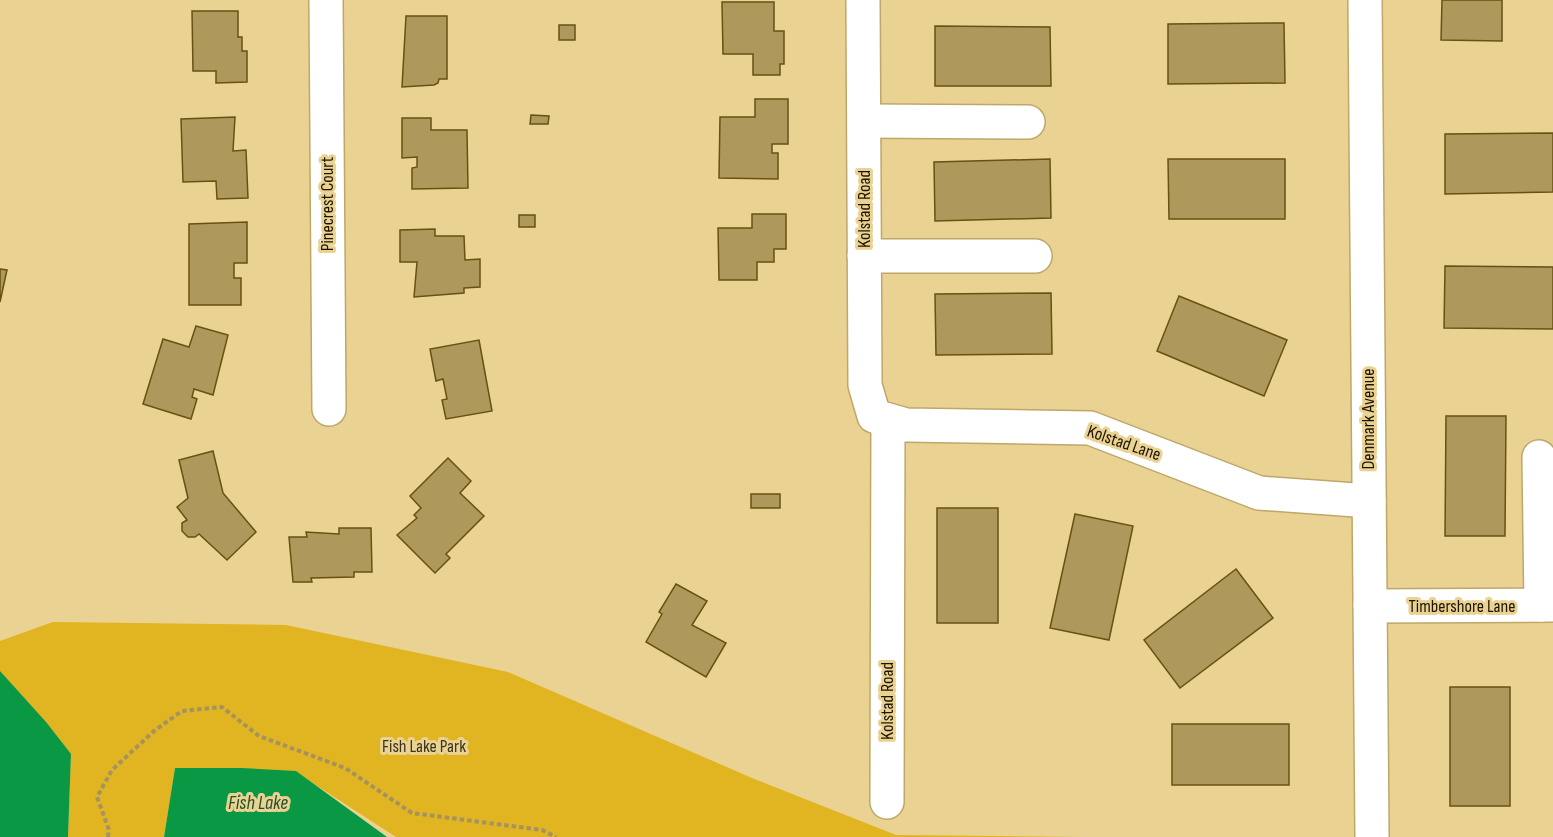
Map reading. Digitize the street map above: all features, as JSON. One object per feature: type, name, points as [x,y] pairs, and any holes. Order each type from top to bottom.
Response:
[{"type":"street","name":"Pinecrest Court","points":[[326,0],[329,409]]},
{"type":"street","name":"Kolstad Road","points":[[864,0],[865,385],[881,418],[887,802]]},
{"type":"street","name":"Denmark Avenue","points":[[1365,0],[1372,837]]},
{"type":"street","points":[[864,121],[1028,122]]},
{"type":"street","points":[[864,256],[1035,256]]},
{"type":"street","name":"Kolstad Lane","points":[[881,418],[906,425],[1090,428],[1259,493],[1369,501]]},
{"type":"street","points":[[1539,457],[1547,605]]},
{"type":"street","name":"Timbershore Lane","points":[[1370,606],[1547,605]]},
{"type":"path","points":[[108,837],[108,830],[97,797],[112,770],[154,731],[182,711],[222,707],[259,736],[345,768],[412,813],[542,830],[556,837]]},
{"type":"green space","name":"Fish Lake Park","points":[[53,622],[286,625],[508,672],[752,778],[896,835],[1084,837],[396,837],[308,780],[242,768],[175,768],[164,837],[68,837],[71,754],[0,672],[0,641]]},
{"type":"water","points":[[0,671],[46,722],[71,754],[68,837],[0,837]]},
{"type":"water","name":"Fish Lake","points":[[175,768],[296,771],[387,837],[164,837]]},
{"type":"building","points":[[1442,0],[1502,0],[1502,41],[1441,40]]},
{"type":"building","points":[[722,2],[774,2],[774,31],[784,31],[784,64],[780,64],[780,75],[753,75],[753,54],[723,54]]},
{"type":"building","points":[[192,11],[238,11],[238,37],[242,37],[242,51],[247,51],[247,82],[216,83],[216,71],[193,71]]},
{"type":"building","points":[[406,16],[447,16],[447,79],[439,79],[434,85],[402,87]]},
{"type":"building","points":[[1284,23],[1285,83],[1168,84],[1168,24]]},
{"type":"building","points":[[559,25],[575,25],[575,40],[559,40]]},
{"type":"building","points":[[935,26],[1050,27],[1051,86],[935,86]]},
{"type":"building","points":[[755,99],[788,99],[788,144],[772,144],[772,153],[778,153],[778,179],[719,178],[720,117],[755,117]]},
{"type":"building","points":[[531,115],[549,116],[548,124],[530,124]]},
{"type":"building","points":[[235,117],[233,151],[246,150],[248,198],[217,199],[216,181],[183,182],[181,119]]},
{"type":"building","points":[[402,118],[431,118],[431,130],[467,130],[468,188],[412,189],[412,168],[417,167],[417,157],[402,158]]},
{"type":"building","points":[[1553,133],[1553,192],[1445,194],[1445,134]]},
{"type":"building","points":[[1050,159],[1051,218],[935,221],[934,162]]},
{"type":"building","points":[[1168,159],[1285,159],[1285,219],[1169,219]]},
{"type":"building","points":[[752,214],[786,214],[786,249],[774,249],[774,262],[757,262],[757,280],[719,280],[718,228],[752,228]]},
{"type":"building","points":[[519,215],[535,215],[535,227],[519,227]]},
{"type":"building","points":[[247,222],[247,263],[234,263],[234,278],[241,278],[241,305],[189,305],[189,224]]},
{"type":"building","points":[[435,229],[435,236],[464,236],[465,260],[480,259],[480,287],[464,288],[464,293],[414,297],[417,262],[400,262],[400,230]]},
{"type":"building","points":[[1445,266],[1553,267],[1553,329],[1444,328]]},
{"type":"building","points":[[0,269],[7,270],[0,302]]},
{"type":"building","points":[[1051,293],[1052,354],[936,355],[935,294]]},
{"type":"building","points":[[1179,296],[1287,340],[1264,396],[1157,351]]},
{"type":"building","points":[[196,326],[228,335],[213,395],[194,389],[192,397],[197,399],[191,419],[143,404],[163,339],[189,347]]},
{"type":"building","points":[[479,340],[492,411],[446,419],[442,400],[447,399],[443,379],[436,381],[430,349]]},
{"type":"building","points":[[1446,416],[1506,416],[1505,536],[1445,536]]},
{"type":"building","points":[[213,451],[223,493],[256,532],[227,560],[199,534],[195,537],[188,537],[182,531],[182,523],[187,520],[177,507],[188,498],[179,460]]},
{"type":"building","points":[[448,458],[471,481],[460,493],[484,516],[446,554],[450,558],[435,573],[397,535],[417,518],[414,515],[421,508],[410,496]]},
{"type":"building","points":[[751,494],[780,494],[780,508],[751,508]]},
{"type":"building","points":[[937,508],[998,508],[998,623],[937,623]]},
{"type":"building","points":[[1075,514],[1133,526],[1109,640],[1050,628]]},
{"type":"building","points":[[339,528],[371,528],[372,572],[354,572],[354,577],[311,578],[312,582],[293,582],[289,537],[307,537],[306,532],[339,534]]},
{"type":"building","points":[[1236,569],[1273,618],[1180,688],[1144,640]]},
{"type":"building","points":[[676,584],[707,601],[692,625],[726,643],[706,677],[646,642],[662,614],[659,612]]},
{"type":"building","points":[[1450,687],[1510,687],[1510,806],[1450,806]]},
{"type":"building","points":[[1172,724],[1289,724],[1289,785],[1172,785]]}]
